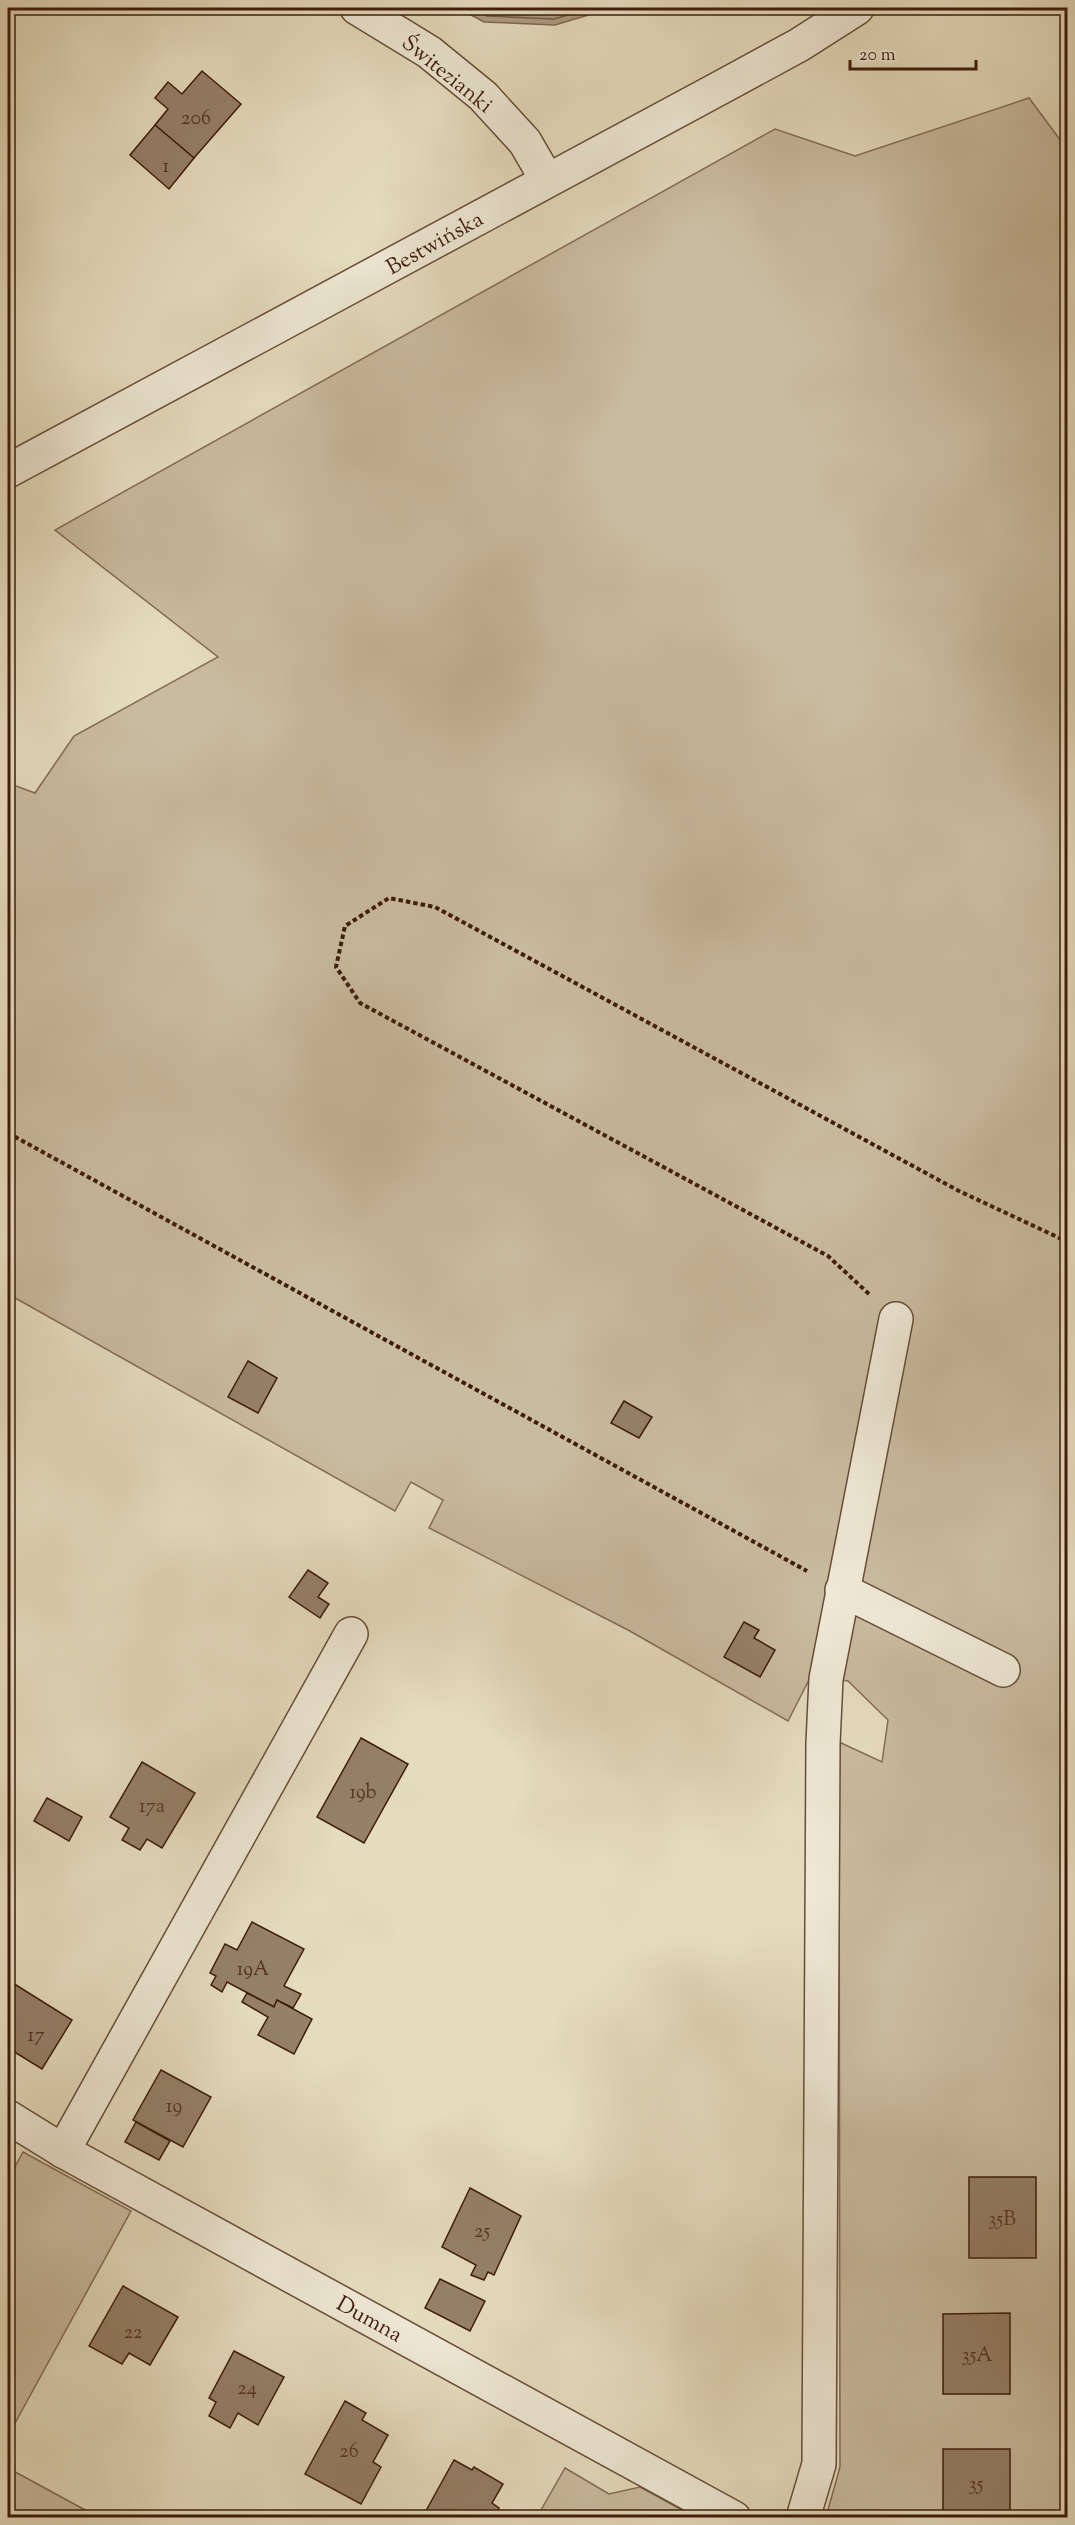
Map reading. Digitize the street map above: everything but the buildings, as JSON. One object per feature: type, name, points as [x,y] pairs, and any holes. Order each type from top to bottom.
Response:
[{"type":"street","name":"Świtezianki","points":[[357,8],[429,52],[483,96],[525,142],[547,180]]},
{"type":"street","name":"Bestwińska","points":[[8,471],[799,45],[857,8]]},
{"type":"street","points":[[803,2517],[819,2464],[823,1743],[826,1679],[896,1319]]},
{"type":"street","points":[[842,1590],[1003,1670]]},
{"type":"street","points":[[63,2151],[351,1634]]},
{"type":"street","name":"Dumna","points":[[8,2117],[63,2151],[734,2517]]},
{"type":"path","points":[[896,1319],[828,1256],[360,1003],[336,967],[345,926],[389,898],[435,907],[948,1185],[1068,1242]]},
{"type":"path","points":[[8,1133],[842,1590]]},
{"type":"shaded area","points":[[1029,98],[1064,145],[1067,144],[1067,2517],[826,2517],[840,2467],[839,1742],[882,1762],[888,1720],[848,1681],[811,1676],[788,1721],[628,1630],[429,1528],[443,1500],[411,1482],[395,1511],[8,1294],[8,783],[35,793],[74,736],[218,657],[55,530],[775,129],[855,156]]},
{"type":"shaded area","points":[[23,2152],[131,2211],[8,2436],[8,2180]]},
{"type":"shaded area","points":[[8,2468],[98,2517],[8,2517]]},
{"type":"shaded area","points":[[565,2468],[609,2494],[640,2487],[695,2517],[537,2517]]},
{"type":"water","points":[[458,8],[612,8],[555,25],[484,22]]}]
